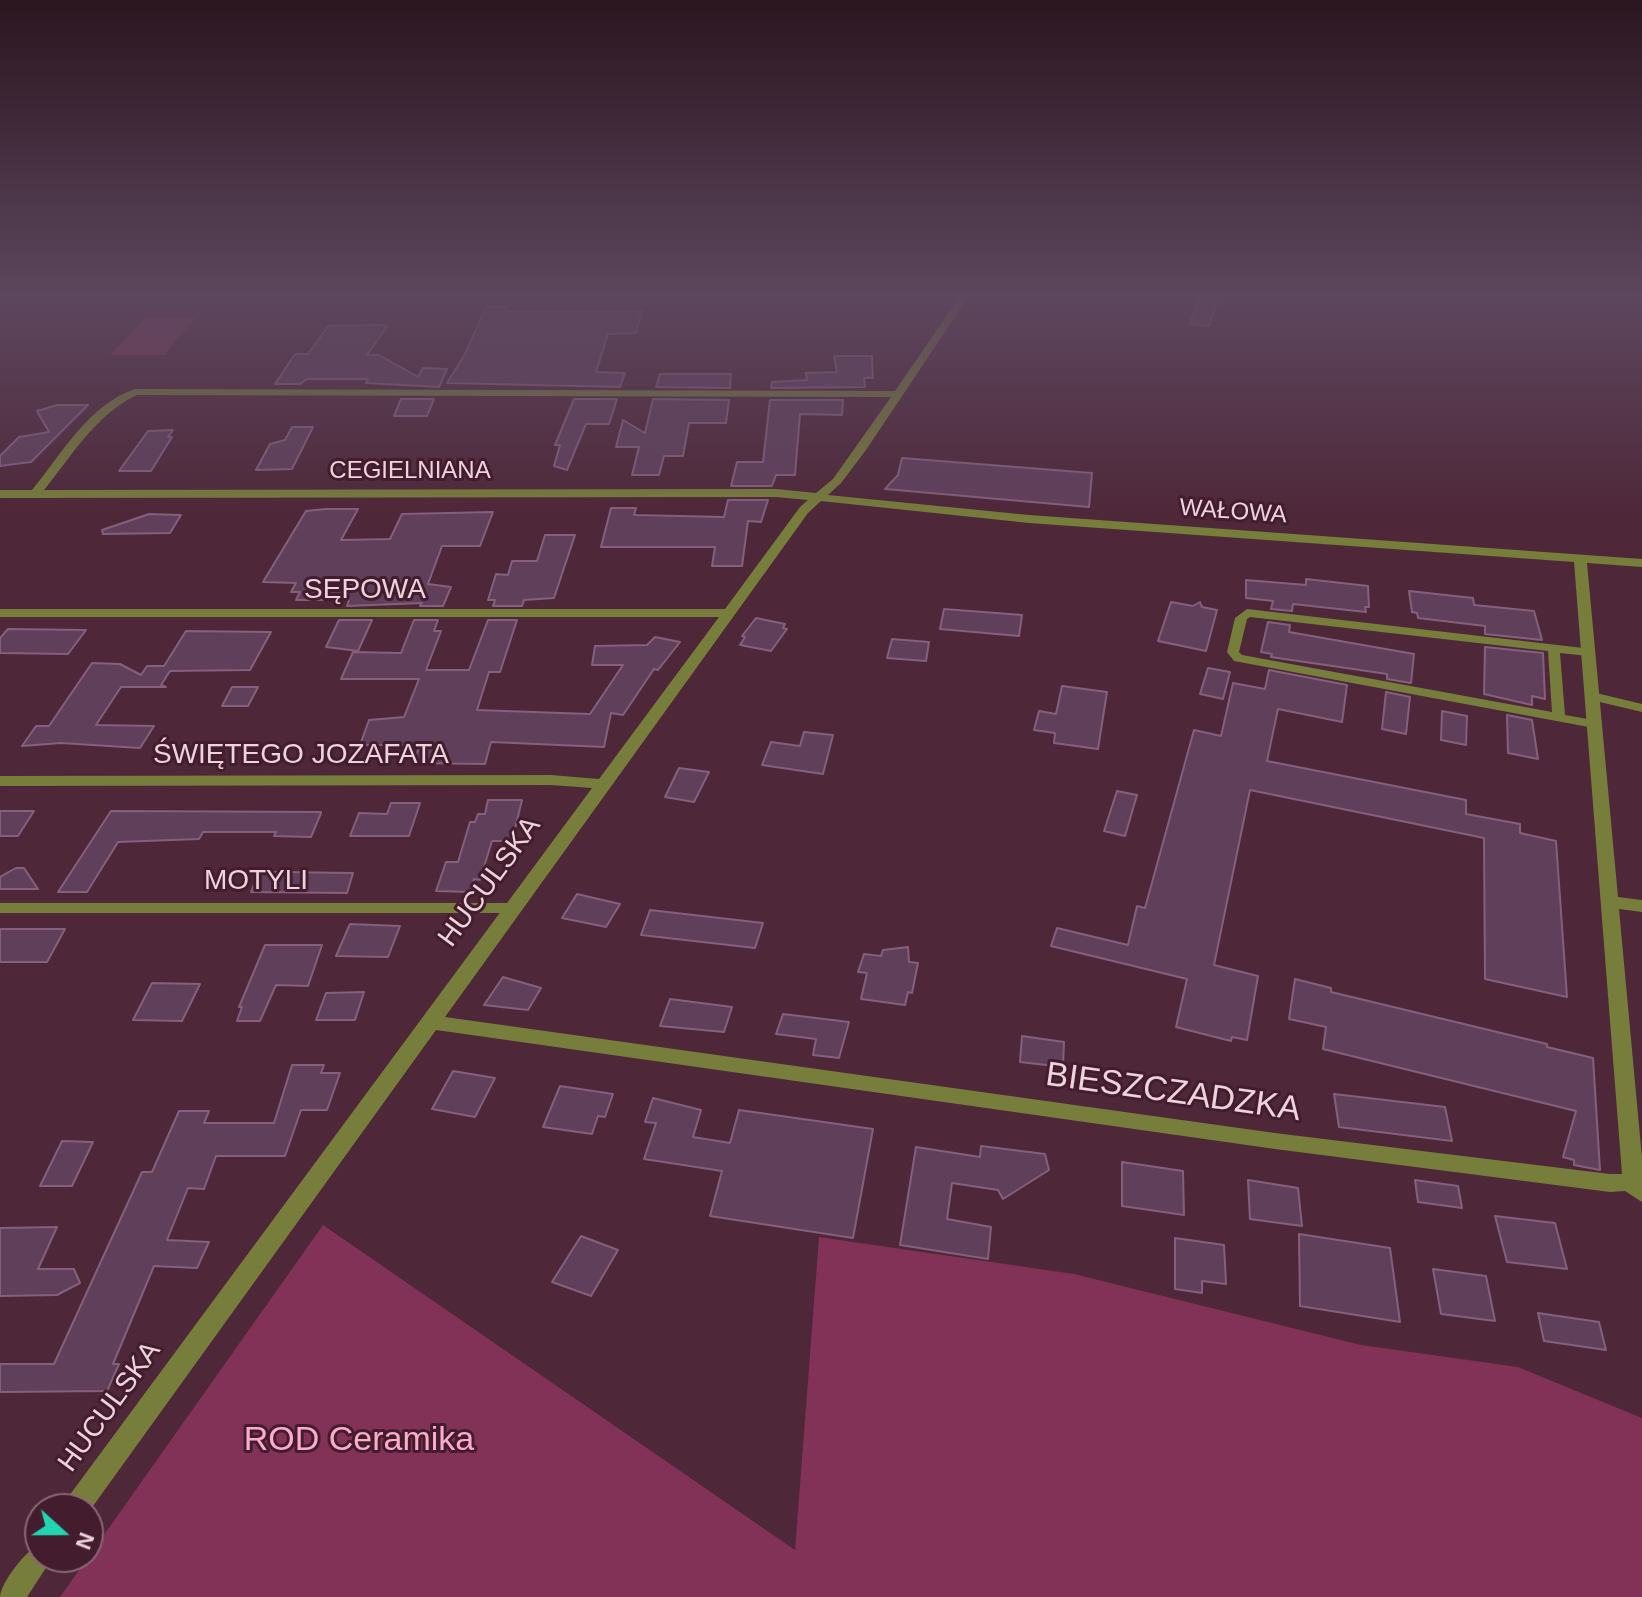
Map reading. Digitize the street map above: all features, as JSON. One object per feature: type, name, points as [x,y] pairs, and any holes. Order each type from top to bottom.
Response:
[{"type":"street","name":"HUCULSKA","points":[[87,1493],[804,510],[821,497],[862,448],[910,374]]},
{"type":"street","points":[[35,494],[102,414],[122,395],[135,392],[896,394]]},
{"type":"street","name":"CEGIELNIANA","points":[[0,494],[718,492],[821,497]]},
{"type":"street","name":"WAŁOWA","points":[[821,497],[1029,519],[1642,563]]},
{"type":"street","name":"BIESZCZADZKA","points":[[429,1022],[1275,1141],[1635,1188],[1580,558]]},
{"type":"street","name":"SĘPOWA","points":[[0,613],[731,613]]},
{"type":"street","name":"ŚWIĘTEGO JOZAFATA","points":[[0,781],[551,780],[603,784]]},
{"type":"street","points":[[1611,902],[1642,906]]},
{"type":"street","points":[[11,1597],[28,1573]]},
{"type":"lane","points":[[1588,652],[1247,613],[1237,628],[1233,652],[1238,658],[1594,724]]},
{"type":"lane","points":[[1554,648],[1559,717]]},
{"type":"lane","points":[[1592,696],[1642,708]]},
{"type":"lane","name":"MOTYLI","points":[[0,908],[511,908]]},
{"type":"green space","name":"ROD Ceramika","points":[[323,1225],[795,1550],[819,1237],[1074,1274],[1361,1345],[1518,1367],[1642,1418],[1642,1597],[60,1597],[77,1573],[104,1573],[104,1535]]},
{"type":"building","points":[[282,374],[412,374],[418,377],[420,374],[445,374],[439,387],[366,383],[368,379],[307,379],[300,384],[275,384]]},
{"type":"building","points":[[453,374],[625,374],[620,387],[447,383]]},
{"type":"building","points":[[660,374],[731,374],[730,388],[656,387]]},
{"type":"building","points":[[806,374],[873,374],[873,378],[864,378],[865,387],[771,388],[772,382],[807,380]]},
{"type":"building","points":[[401,399],[434,399],[427,416],[394,416]]},
{"type":"building","points":[[574,399],[617,399],[609,424],[586,424],[567,470],[554,466],[560,445],[555,445]]},
{"type":"building","points":[[653,399],[729,400],[726,423],[689,423],[683,456],[664,456],[659,475],[632,475],[639,447],[616,447],[623,420],[645,433]]},
{"type":"building","points":[[770,400],[843,400],[842,415],[800,414],[795,475],[776,475],[772,486],[731,486],[737,462],[763,462]]},
{"type":"building","points":[[57,405],[88,405],[31,462],[0,466],[0,456],[19,437],[49,432],[37,411]]},
{"type":"building","points":[[292,427],[313,427],[292,469],[256,470],[270,444],[285,440]]},
{"type":"building","points":[[173,430],[168,437],[172,437],[151,471],[119,471],[148,431]]},
{"type":"building","points":[[902,458],[1092,473],[1089,507],[885,489],[898,475]]},
{"type":"building","points":[[728,500],[768,500],[761,522],[748,521],[742,566],[712,566],[715,547],[601,547],[611,508],[636,508],[634,515],[724,517]]},
{"type":"building","points":[[358,509],[341,540],[390,539],[402,514],[493,512],[480,546],[442,546],[428,584],[451,587],[443,606],[420,606],[422,603],[347,606],[349,600],[296,600],[300,592],[291,592],[296,583],[263,582],[306,511]]},
{"type":"building","points":[[149,514],[181,515],[170,533],[103,534],[102,530]]},
{"type":"building","points":[[545,535],[575,535],[554,598],[524,600],[522,606],[493,606],[495,600],[488,600],[496,574],[508,575],[512,561],[537,561]]},
{"type":"building","points":[[1306,579],[1368,586],[1369,607],[1365,607],[1366,612],[1293,604],[1292,611],[1271,609],[1273,601],[1246,598],[1246,580],[1306,585]]},
{"type":"building","points":[[1409,591],[1473,598],[1474,605],[1534,611],[1542,640],[1485,634],[1485,626],[1418,618],[1417,613],[1412,612]]},
{"type":"building","points":[[1171,602],[1193,606],[1200,602],[1202,607],[1217,610],[1206,651],[1158,641]]},
{"type":"building","points":[[944,609],[1022,615],[1019,636],[940,629]]},
{"type":"building","points":[[756,618],[785,624],[783,628],[787,629],[771,651],[740,645],[745,637],[742,636]]},
{"type":"building","points":[[339,620],[372,620],[358,651],[326,647]]},
{"type":"building","points":[[414,620],[438,620],[434,631],[441,631],[426,670],[469,670],[488,620],[517,620],[500,672],[489,672],[477,710],[590,714],[623,665],[592,665],[595,646],[647,645],[655,637],[680,642],[658,670],[654,669],[623,715],[611,713],[604,747],[491,742],[485,764],[413,763],[420,745],[360,745],[369,720],[404,717],[419,679],[341,679],[353,652],[401,653]]},
{"type":"building","points":[[1268,622],[1290,625],[1289,632],[1414,654],[1411,683],[1387,679],[1387,674],[1271,657],[1272,654],[1261,652]]},
{"type":"building","points":[[8,629],[86,630],[68,654],[0,653],[0,638]]},
{"type":"building","points":[[186,631],[271,632],[250,670],[170,671],[161,685],[166,687],[121,687],[96,725],[154,726],[140,748],[61,743],[22,746],[36,726],[49,726],[92,663],[120,664],[141,675],[147,666],[164,666]]},
{"type":"building","points":[[892,639],[929,642],[926,661],[887,658]]},
{"type":"building","points":[[1485,647],[1543,653],[1545,699],[1532,696],[1532,705],[1484,694]]},
{"type":"building","points":[[1208,668],[1230,672],[1223,699],[1200,694]]},
{"type":"building","points":[[1269,670],[1347,685],[1342,722],[1278,709],[1267,761],[1466,800],[1466,814],[1520,824],[1520,833],[1556,841],[1567,997],[1485,979],[1484,838],[1250,790],[1214,965],[1258,976],[1247,1040],[1232,1037],[1231,1041],[1176,1027],[1187,979],[1051,946],[1057,928],[1128,945],[1137,906],[1145,908],[1194,730],[1221,736],[1233,683],[1265,689]]},
{"type":"building","points":[[1062,686],[1107,692],[1098,749],[1054,743],[1055,733],[1034,730],[1039,711],[1056,714]]},
{"type":"building","points":[[232,687],[258,687],[248,706],[222,706]]},
{"type":"building","points":[[1386,692],[1410,697],[1406,734],[1382,729]]},
{"type":"building","points":[[1442,711],[1467,716],[1466,745],[1441,740]]},
{"type":"building","points":[[1507,715],[1532,720],[1538,759],[1508,753]]},
{"type":"building","points":[[804,732],[833,735],[823,774],[762,765],[771,742],[800,746]]},
{"type":"building","points":[[679,768],[709,772],[694,802],[665,797]]},
{"type":"building","points":[[1117,791],[1137,795],[1125,836],[1104,831]]},
{"type":"building","points":[[488,800],[522,800],[512,841],[492,841],[480,880],[474,879],[470,892],[436,891],[446,862],[458,862],[470,822],[475,822],[478,814],[485,814]]},
{"type":"building","points":[[391,803],[420,803],[409,836],[350,836],[359,813],[387,814]]},
{"type":"building","points":[[0,811],[34,811],[18,836],[0,836]]},
{"type":"building","points":[[111,811],[321,813],[311,837],[274,836],[276,832],[203,832],[199,839],[118,842],[87,892],[58,892]]},
{"type":"building","points":[[16,868],[24,868],[38,889],[0,889],[0,877]]},
{"type":"building","points":[[259,872],[353,873],[347,893],[251,892]]},
{"type":"building","points":[[577,894],[620,904],[606,927],[562,918]]},
{"type":"building","points":[[650,910],[763,923],[755,948],[641,935]]},
{"type":"building","points":[[350,924],[400,926],[388,957],[336,956]]},
{"type":"building","points":[[0,929],[65,929],[47,962],[0,962]]},
{"type":"building","points":[[265,945],[322,945],[308,986],[276,985],[260,1021],[237,1021],[242,1007],[239,1007]]},
{"type":"building","points":[[908,947],[909,962],[918,963],[912,993],[908,992],[905,1005],[861,999],[867,973],[858,972],[864,954],[881,956],[883,950]]},
{"type":"building","points":[[503,977],[541,988],[528,1010],[484,1005]]},
{"type":"building","points":[[1295,979],[1331,988],[1331,992],[1593,1058],[1600,1170],[1574,1165],[1574,1160],[1563,1157],[1576,1111],[1323,1049],[1326,1027],[1289,1019]]},
{"type":"building","points":[[152,983],[200,984],[182,1021],[133,1020]]},
{"type":"building","points":[[364,992],[355,1020],[316,1020],[326,993]]},
{"type":"building","points":[[670,999],[732,1007],[724,1032],[660,1026]]},
{"type":"building","points":[[783,1014],[849,1022],[839,1058],[813,1055],[816,1039],[776,1034]]},
{"type":"building","points":[[1022,1036],[1064,1042],[1063,1067],[1020,1062]]},
{"type":"building","points":[[292,1065],[324,1065],[321,1073],[340,1073],[327,1110],[301,1110],[285,1156],[216,1156],[204,1189],[188,1188],[167,1240],[209,1242],[197,1268],[154,1266],[113,1364],[119,1364],[107,1391],[0,1392],[0,1364],[54,1364],[142,1172],[152,1172],[179,1111],[209,1111],[204,1123],[274,1123]]},
{"type":"building","points":[[453,1071],[495,1078],[475,1117],[432,1109]]},
{"type":"building","points":[[560,1086],[613,1094],[605,1117],[598,1116],[592,1134],[543,1127]]},
{"type":"building","points":[[1334,1094],[1445,1107],[1452,1141],[1339,1127]]},
{"type":"building","points":[[653,1098],[701,1110],[693,1137],[730,1143],[739,1110],[873,1129],[853,1238],[710,1216],[722,1171],[644,1159],[656,1123],[645,1122]]},
{"type":"building","points":[[62,1141],[93,1142],[72,1186],[40,1186]]},
{"type":"building","points":[[981,1146],[1045,1154],[1049,1170],[1003,1199],[998,1190],[952,1183],[947,1219],[991,1227],[988,1259],[900,1245],[916,1147],[980,1157]]},
{"type":"building","points":[[1122,1162],[1183,1171],[1184,1215],[1122,1206]]},
{"type":"building","points":[[1248,1180],[1298,1188],[1302,1226],[1250,1219]]},
{"type":"building","points":[[1415,1180],[1458,1186],[1462,1208],[1418,1202]]},
{"type":"building","points":[[1495,1216],[1555,1223],[1567,1269],[1507,1262]]},
{"type":"building","points":[[57,1227],[38,1269],[74,1269],[80,1283],[57,1295],[0,1296],[0,1228]]},
{"type":"building","points":[[1299,1234],[1390,1248],[1400,1322],[1300,1306]]},
{"type":"building","points":[[581,1236],[618,1250],[591,1296],[552,1282]]},
{"type":"building","points":[[1175,1238],[1224,1245],[1226,1284],[1202,1281],[1202,1293],[1175,1289]]},
{"type":"building","points":[[1433,1269],[1486,1276],[1495,1321],[1441,1314]]},
{"type":"building","points":[[1538,1313],[1599,1322],[1606,1350],[1544,1341]]}]
